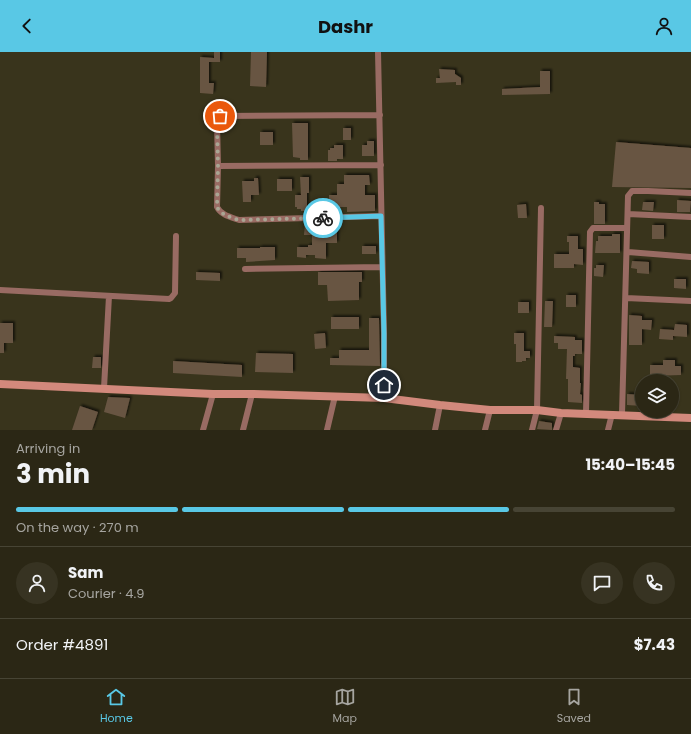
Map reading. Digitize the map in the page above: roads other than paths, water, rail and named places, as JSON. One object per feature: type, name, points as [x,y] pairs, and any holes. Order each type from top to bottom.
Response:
[{"type":"street","points":[[378,52],[384,398]]},
{"type":"street","points":[[380,115],[222,116],[218,118],[217,207],[223,214],[239,220],[381,216]]},
{"type":"street","points":[[218,166],[381,165]]},
{"type":"street","points":[[622,414],[628,252],[628,196],[632,191],[691,193]]},
{"type":"street","points":[[532,430],[537,410],[542,208]]},
{"type":"street","points":[[628,214],[691,217]]},
{"type":"street","points":[[586,413],[590,232],[593,228],[627,228]]},
{"type":"street","points":[[0,290],[172,298],[175,293],[176,236]]},
{"type":"street","points":[[628,252],[691,257]]},
{"type":"street","points":[[245,269],[382,267]]},
{"type":"street","points":[[104,388],[109,296]]},
{"type":"street","points":[[626,298],[691,301]]},
{"type":"street","points":[[0,384],[213,394],[384,398],[490,410],[537,410],[561,413],[622,414],[691,418]]},
{"type":"street","points":[[203,430],[213,394]]},
{"type":"street","points":[[243,430],[252,394]]},
{"type":"street","points":[[327,430],[335,396]]},
{"type":"street","points":[[435,430],[440,405]]},
{"type":"street","points":[[485,430],[490,410]]},
{"type":"street","points":[[556,430],[561,413]]},
{"type":"street","points":[[608,430],[612,414]]}]
